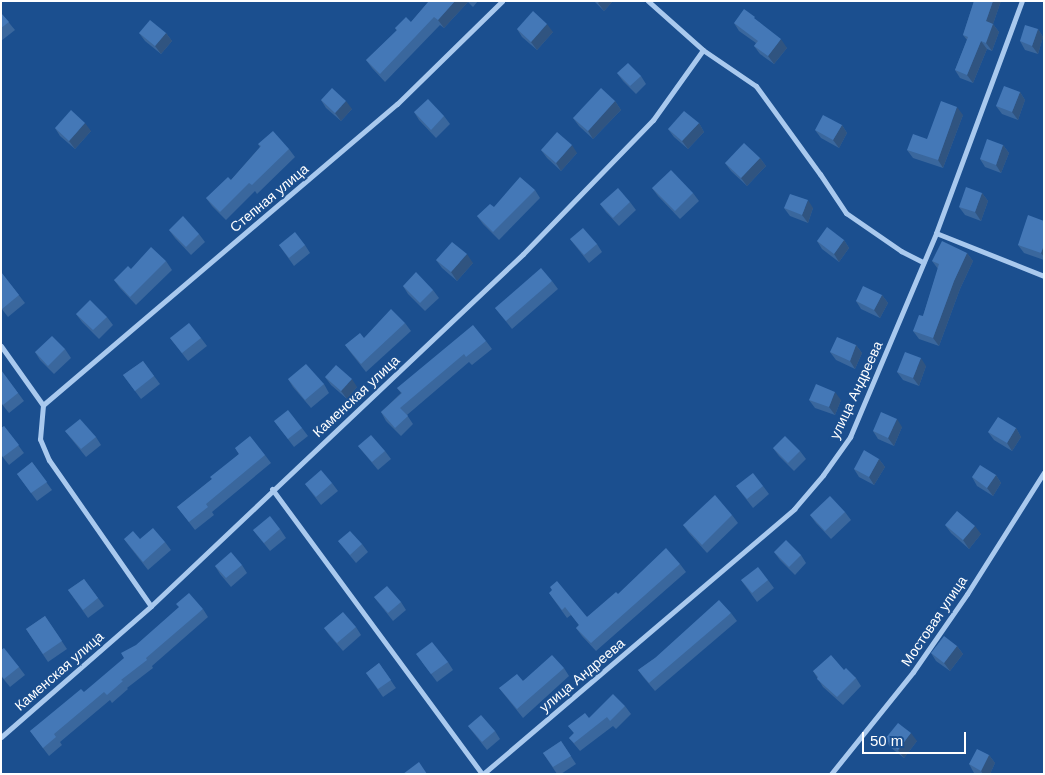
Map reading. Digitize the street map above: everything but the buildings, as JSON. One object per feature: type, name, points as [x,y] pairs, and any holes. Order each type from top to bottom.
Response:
[{"type":"street","name":"Степная улица","points":[[44,406],[397,104],[502,1]]},
{"type":"street","points":[[648,1],[703,50],[756,86],[846,213],[901,251],[923,262]]},
{"type":"street","name":"улица Андреева","points":[[483,774],[794,509],[823,475],[850,437],[936,233],[1022,1]]},
{"type":"street","name":"Каменская улица","points":[[1,737],[150,606],[523,254],[653,120],[703,50]]},
{"type":"street","points":[[936,233],[1044,276]]},
{"type":"street","points":[[1,346],[44,406],[40,439],[48,460],[150,606]]},
{"type":"street","name":"Мостовая улица","points":[[831,774],[913,672],[966,594],[1044,472]]},
{"type":"street","points":[[272,490],[483,774]]}]
